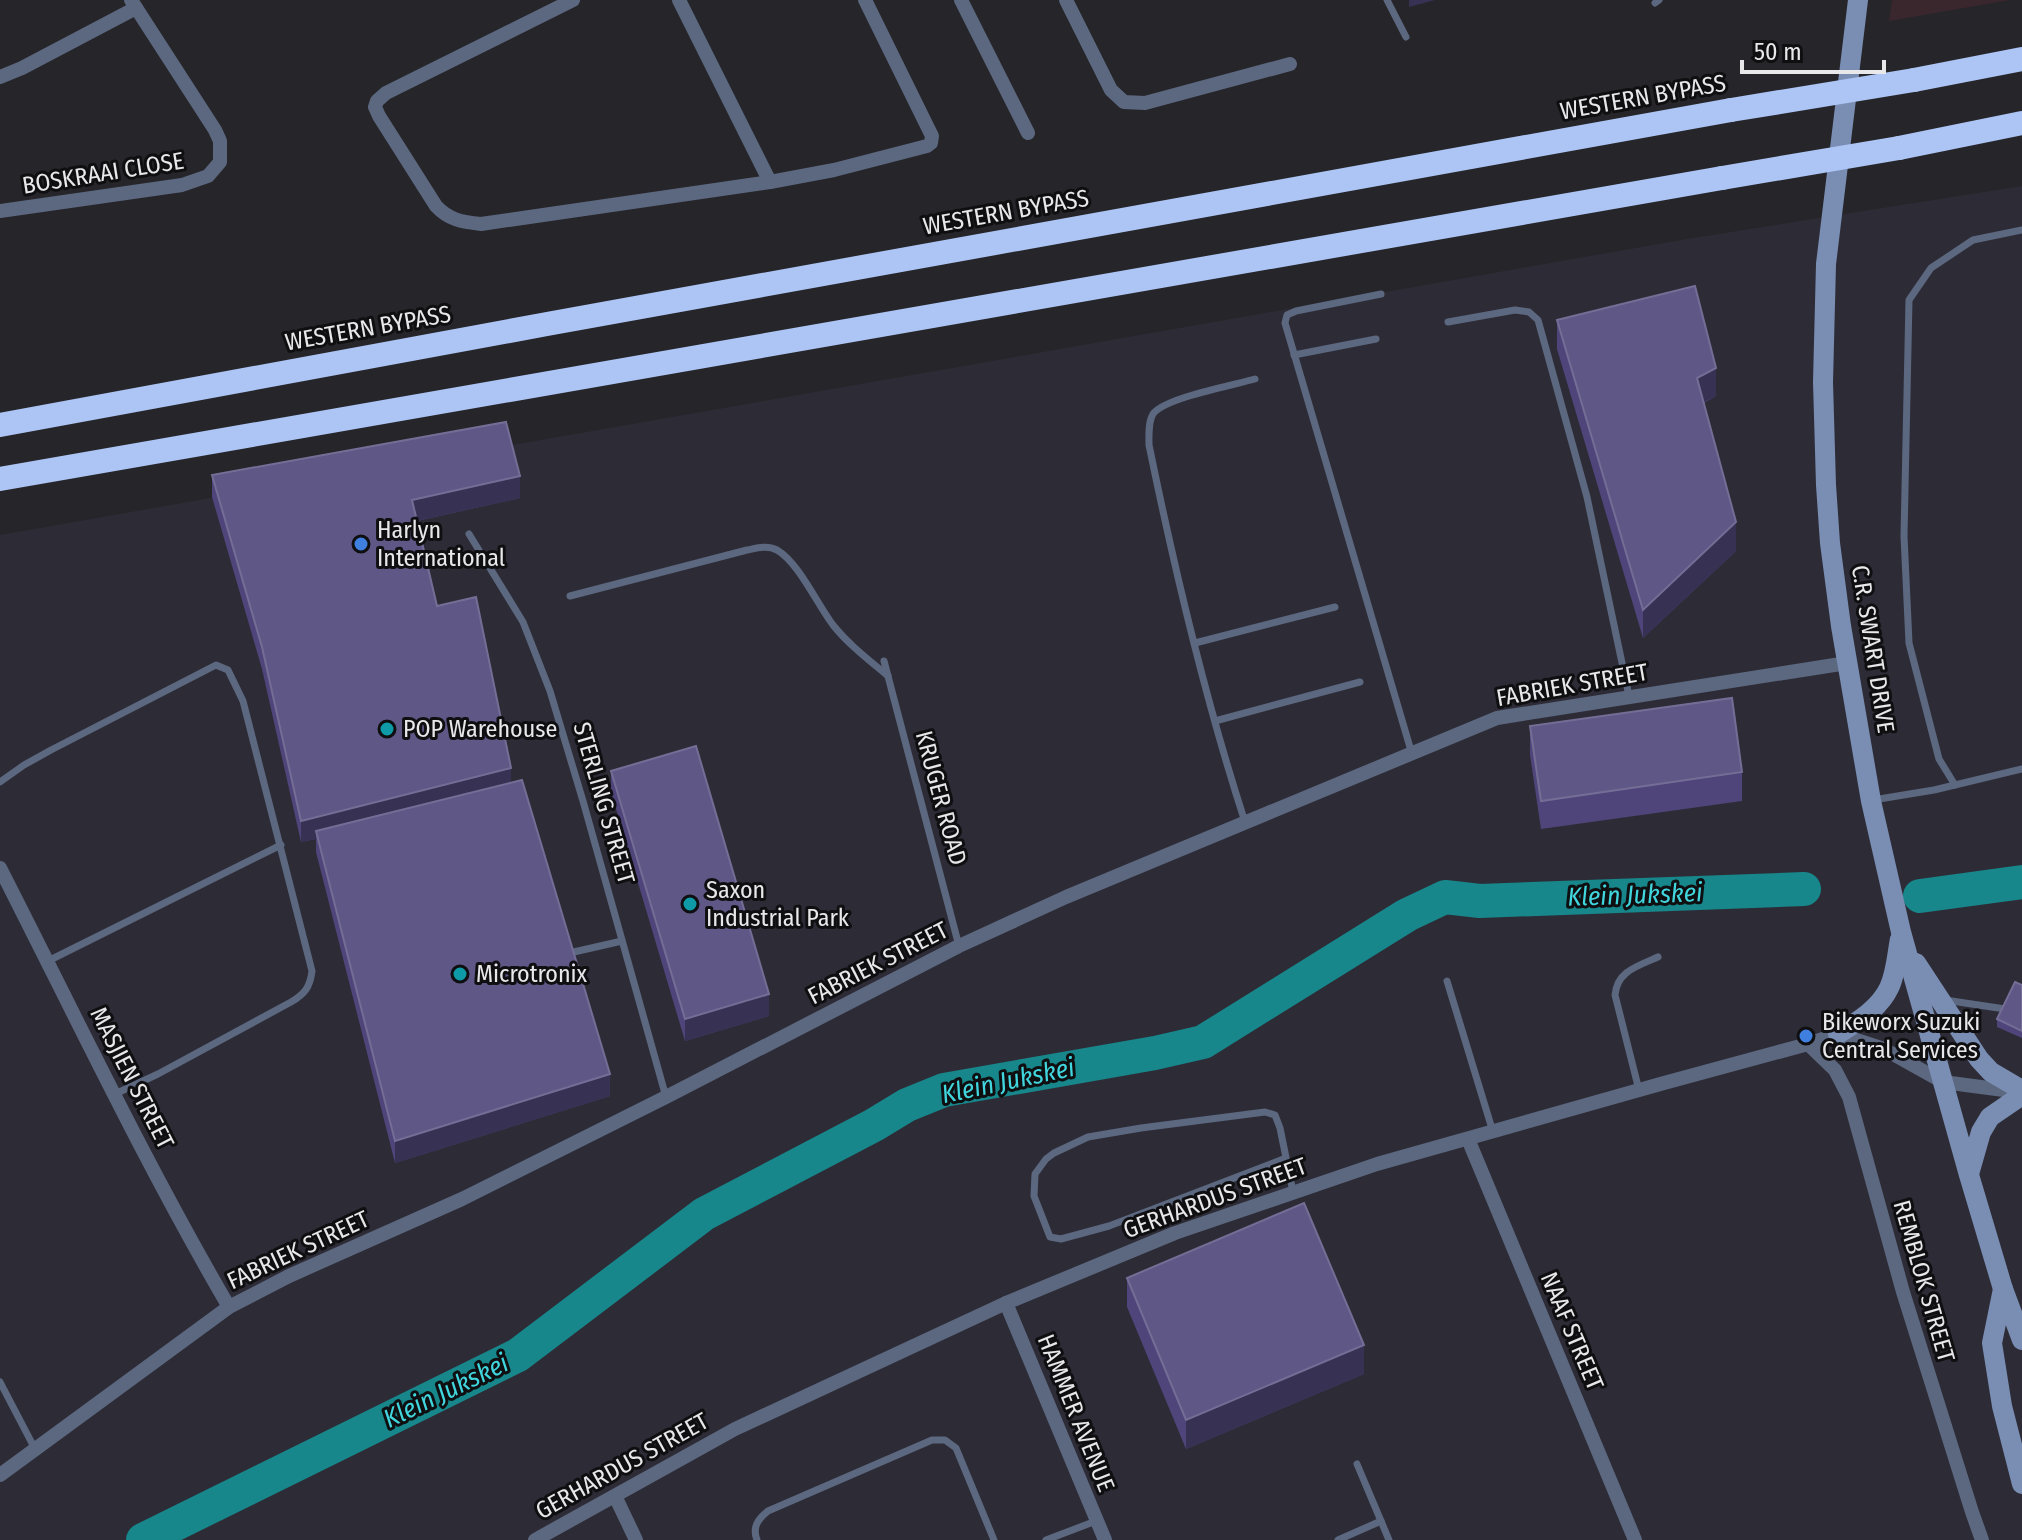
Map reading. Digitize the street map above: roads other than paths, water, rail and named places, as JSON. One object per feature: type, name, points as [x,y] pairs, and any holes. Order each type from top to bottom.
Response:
[{"type":"highway","name":"WESTERN BYPASS","points":[[0,425],[610,312],[2022,59]]},
{"type":"highway","points":[[0,479],[1899,148],[2022,123]]},
{"type":"street","points":[[573,0],[386,93],[377,101],[375,107],[379,116],[444,215],[456,221],[481,224],[770,182],[834,170],[931,143],[932,136],[865,0]]},
{"type":"street","points":[[679,0],[770,182]]},
{"type":"street","points":[[962,0],[1028,133]]},
{"type":"street","points":[[1066,0],[1111,90],[1124,102],[1145,103],[1290,64]]},
{"type":"street","name":"C.R. SWART DRIVE","points":[[1858,0],[1826,264],[1823,382],[1830,543],[1871,801],[1903,939],[1969,1175],[2003,1289],[2022,1340]]},
{"type":"street","points":[[0,77],[22,68],[133,4]]},
{"type":"street","name":"BOSKRAAI CLOSE","points":[[0,211],[182,185],[214,172],[220,162],[220,141],[215,130],[133,4]]},
{"type":"street","name":"FABRIEK STREET","points":[[0,1475],[229,1307],[289,1276],[462,1199],[959,946],[1066,897],[1497,718],[1847,663]]},
{"type":"street","name":"MASJIEN STREET","points":[[0,868],[194,1246],[229,1307]]},
{"type":"street","points":[[1903,939],[1979,1059],[1991,1072],[2022,1092]]},
{"type":"street","points":[[1838,1034],[1864,1018],[1880,1002],[1890,987],[1903,939]]},
{"type":"street","points":[[1838,1034],[1884,1049],[1943,1082],[2022,1092]]},
{"type":"street","name":"GERHARDUS STREET","points":[[535,1540],[735,1429],[1006,1303],[1175,1233],[1377,1164],[1838,1034]]},
{"type":"street","name":"REMBLOK STREET","points":[[1808,1044],[1835,1070],[1849,1097],[1903,1292],[1982,1540]]},
{"type":"street","points":[[1969,1175],[1981,1132],[1990,1117],[2022,1092]]},
{"type":"street","name":"NAAF STREET","points":[[1468,1139],[1635,1540]]},
{"type":"street","name":"C.R. SWART DRIVE","points":[[2003,1289],[1992,1343],[2002,1406],[2022,1484]]},
{"type":"street","name":"HAMMER AVENUE","points":[[1006,1303],[1105,1540]]},
{"type":"street","points":[[615,1496],[636,1540]]},
{"type":"lane","points":[[1387,0],[1406,37]]},
{"type":"lane","points":[[1955,785],[1939,759],[1909,643],[1904,536],[1909,300],[1931,268],[1973,240],[2022,230]]},
{"type":"lane","points":[[1381,294],[1296,311],[1287,315],[1285,323],[1412,754]]},
{"type":"lane","points":[[1448,322],[1515,310],[1529,312],[1538,320],[1587,497],[1629,696]]},
{"type":"lane","points":[[1294,355],[1376,339]]},
{"type":"lane","points":[[1245,822],[1195,643],[1149,445],[1151,416],[1159,409],[1173,402],[1255,379]]},
{"type":"lane","name":"STERLING STREET","points":[[469,534],[523,622],[545,676],[666,1097]]},
{"type":"lane","points":[[570,596],[747,550],[770,547],[790,561],[836,629],[888,676]]},
{"type":"lane","points":[[1195,643],[1335,607]]},
{"type":"lane","name":"KRUGER ROAD","points":[[884,661],[959,946]]},
{"type":"lane","points":[[0,782],[51,750],[216,665],[228,670],[243,701],[312,971],[310,984],[303,995],[291,1002],[115,1094]]},
{"type":"lane","points":[[1215,721],[1360,682]]},
{"type":"lane","points":[[1871,801],[2022,769]]},
{"type":"lane","points":[[48,961],[281,845]]},
{"type":"lane","points":[[554,957],[622,941]]},
{"type":"lane","points":[[1639,1090],[1615,995],[1616,988],[1625,972],[1658,957]]},
{"type":"lane","points":[[1447,981],[1493,1132]]},
{"type":"lane","points":[[1939,999],[2005,1009]]},
{"type":"lane","points":[[1286,1158],[1109,1226],[1061,1239],[1050,1237],[1034,1196],[1035,1174],[1046,1159],[1088,1137],[1251,1112],[1275,1115],[1280,1128],[1293,1192]]},
{"type":"lane","points":[[0,1382],[35,1449]]},
{"type":"lane","points":[[757,1540],[754,1533],[758,1519],[768,1511],[932,1440],[945,1440],[956,1448],[994,1540]]},
{"type":"lane","points":[[1357,1464],[1389,1540]]},
{"type":"lane","points":[[1046,1540],[1096,1521]]},
{"type":"lane","points":[[1338,1540],[1381,1521]]},
{"type":"waterway","name":"Klein Jukskei","points":[[1920,896],[2022,882]]},
{"type":"waterway","name":"Klein Jukskei","points":[[143,1540],[518,1355],[704,1214],[907,1105],[944,1090],[1203,1042],[1407,915],[1445,897],[1480,901],[1804,889]]},
{"type":"place","name":"Harlyn International","points":[[361,544]]},
{"type":"place","name":"POP Warehouse","points":[[387,729]]},
{"type":"place","name":"Saxon Industrial Park","points":[[690,904]]},
{"type":"place","name":"Microtronix","points":[[460,974]]},
{"type":"place","name":"Bikeworx Suzuki Central Services","points":[[1806,1036]]}]
